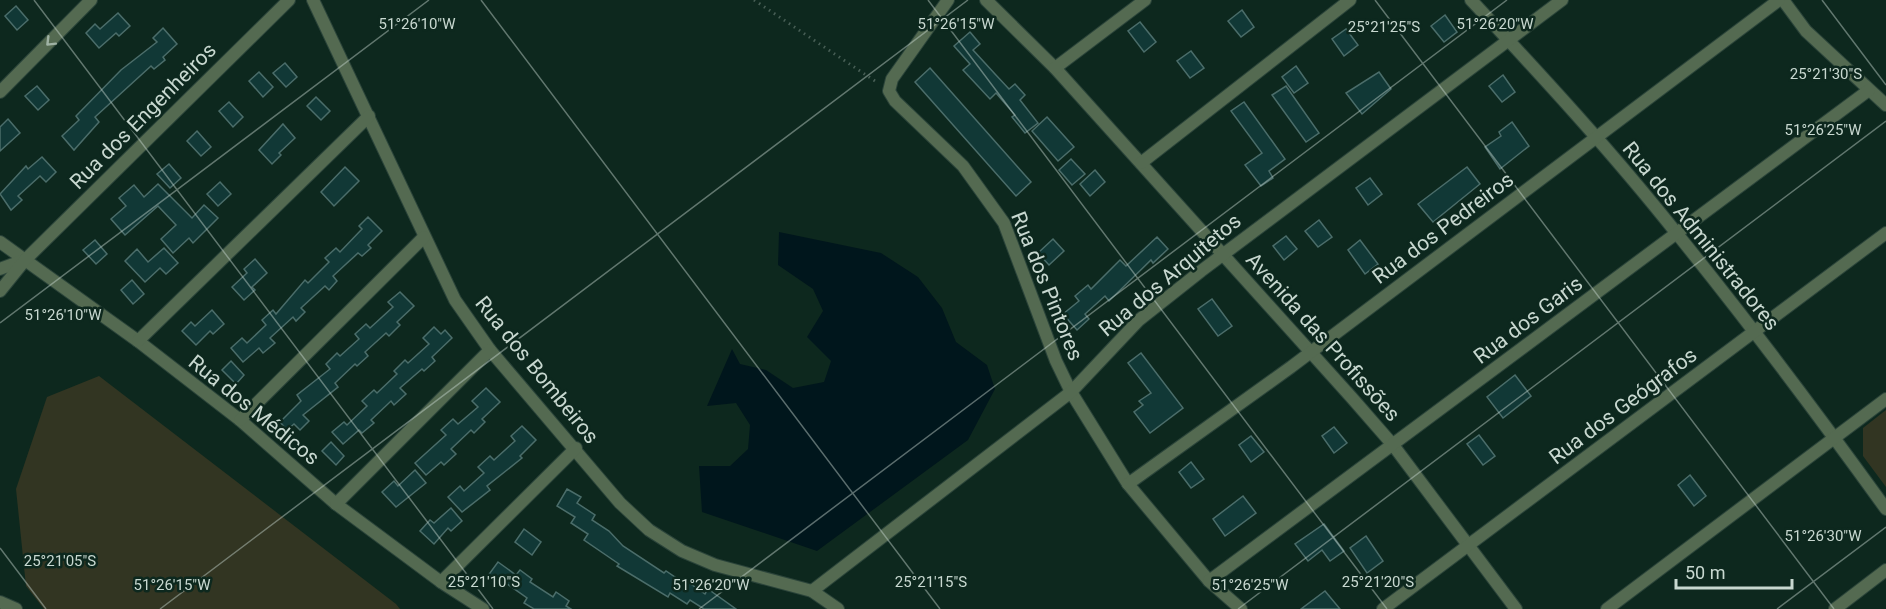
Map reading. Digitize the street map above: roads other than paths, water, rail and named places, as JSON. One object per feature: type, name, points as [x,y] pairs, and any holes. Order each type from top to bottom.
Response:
[{"type":"street","points":[[0,92],[91,0]]},
{"type":"street","name":"Rua dos Engenheiros","points":[[0,291],[26,260],[289,0]]},
{"type":"street","name":"Rua dos Bombeiros","points":[[314,0],[455,300],[490,350],[620,502],[649,530],[681,551],[715,565],[812,591],[838,609]]},
{"type":"street","name":"Rua dos Pintores","points":[[948,0],[892,79],[889,91],[895,101],[963,166],[1004,223],[1056,361],[1071,392],[1128,484],[1209,581],[1241,609]]},
{"type":"street","name":"Avenida das Profissões","points":[[986,0],[1055,68],[1222,255],[1312,351],[1393,445],[1516,609]]},
{"type":"street","points":[[1055,68],[1145,0]]},
{"type":"street","points":[[1141,163],[1350,0]]},
{"type":"street","name":"Rua dos Administradores","points":[[1471,0],[1596,137],[1677,233],[1755,332],[1886,509]]},
{"type":"street","name":"Rua dos Arquitetos","points":[[812,591],[1071,392],[1139,320],[1222,255],[1563,0]]},
{"type":"street","points":[[1781,0],[1806,31],[1886,105]]},
{"type":"street","name":"Rua dos Pedreiros","points":[[1128,484],[1312,351],[1781,0]]},
{"type":"street","name":"Rua dos Garis","points":[[1209,581],[1869,90]]},
{"type":"street","points":[[138,341],[369,116]]},
{"type":"street","name":"Rua dos Geógrafos","points":[[1383,609],[1886,233]]},
{"type":"street","points":[[240,420],[424,237]]},
{"type":"street","name":"Rua dos Médicos","points":[[0,242],[138,341],[240,420],[336,504],[441,582],[483,609]]},
{"type":"street","name":"Rua dos Engenheiros","points":[[0,269],[26,260]]},
{"type":"street","points":[[336,504],[490,350]]},
{"type":"street","points":[[1607,609],[1886,399]]},
{"type":"street","points":[[441,582],[576,448]]},
{"type":"street","points":[[1835,609],[1886,570]]},
{"type":"street","points":[[0,602],[15,609]]},
{"type":"water","points":[[779,232],[881,253],[918,277],[942,308],[956,342],[987,365],[995,389],[968,440],[817,551],[702,512],[699,466],[730,466],[748,449],[750,425],[736,403],[707,406],[732,349],[740,364],[766,370],[793,388],[824,382],[831,361],[807,337],[823,311],[813,289],[778,265]]}]
